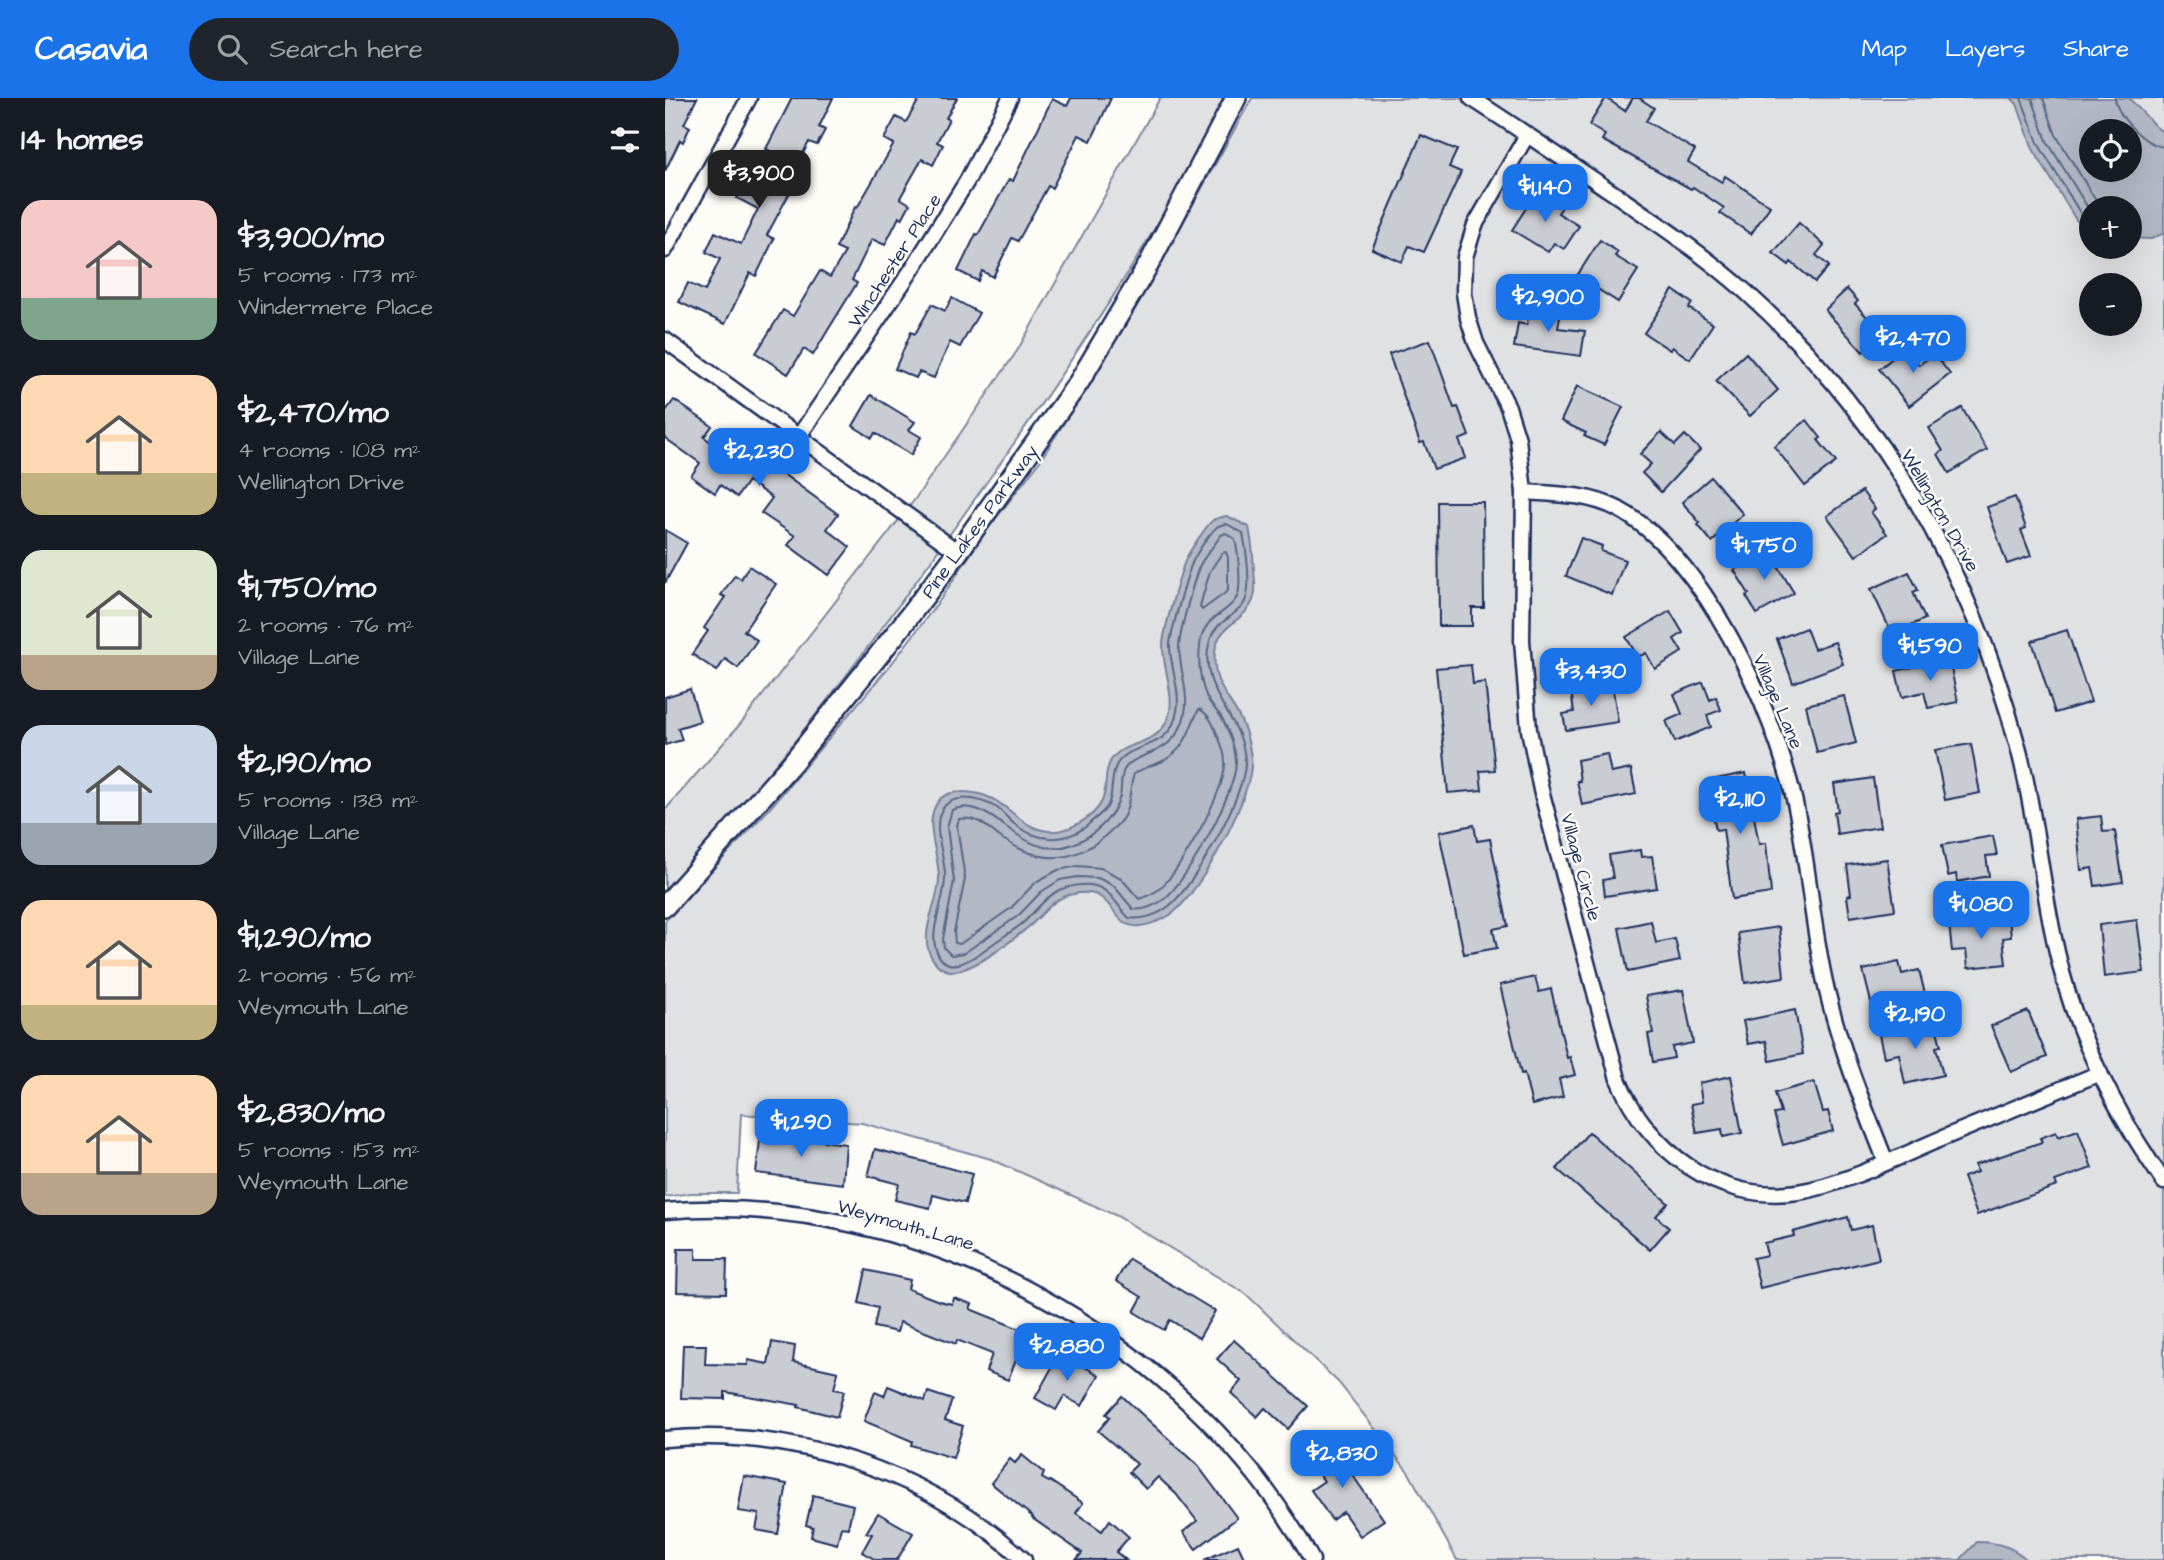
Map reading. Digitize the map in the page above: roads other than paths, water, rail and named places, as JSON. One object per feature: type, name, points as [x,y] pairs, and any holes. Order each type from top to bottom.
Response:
[{"type":"street","points":[[665,250],[749,98]]},
{"type":"street","name":"Winchester Place","points":[[799,436],[918,260],[967,181],[1010,98]]},
{"type":"street","name":"Pine Lakes Parkway","points":[[665,906],[792,763],[894,636],[958,552],[1079,382],[1150,262],[1237,98]]},
{"type":"street","name":"Wellington Drive","points":[[1471,98],[1692,248],[1766,311],[1829,379],[1871,433],[1930,522],[1962,587],[2009,714],[2028,790],[2057,956],[2076,1016],[2100,1073],[2164,1182]]},
{"type":"street","name":"Village Circle","points":[[1527,135],[1475,225],[1467,247],[1464,280],[1466,306],[1473,336],[1514,423],[1520,447],[1524,492],[1522,640],[1532,749],[1618,1079],[1631,1107],[1653,1138],[1676,1158],[1718,1182],[1747,1190],[1779,1193],[1811,1189],[1886,1162],[2100,1073]]},
{"type":"street","points":[[665,340],[958,552]]},
{"type":"street","name":"Village Lane","points":[[1524,492],[1597,500],[1618,509],[1641,524],[1663,542],[1680,563],[1710,605],[1738,654],[1767,717],[1786,770],[1803,846],[1827,994],[1851,1075],[1886,1162]]},
{"type":"street","name":"Weymouth Lane","points":[[665,1211],[754,1210],[811,1217],[865,1228],[956,1256],[1034,1292],[1111,1340],[1184,1399],[1239,1456],[1290,1524],[1312,1560]]},
{"type":"street","points":[[665,1439],[717,1436],[765,1441],[808,1448],[866,1464],[941,1500],[1024,1560]]},
{"type":"water","points":[[2011,98],[2129,98],[2164,133],[2164,233],[2151,239],[2142,239],[2142,196],[2079,196],[2079,223],[2033,149],[2017,104]]},
{"type":"water","points":[[1227,516],[1249,527],[1255,589],[1250,606],[1218,640],[1215,666],[1220,684],[1244,727],[1251,757],[1245,793],[1211,864],[1184,902],[1173,913],[1157,921],[1140,926],[1129,925],[1096,895],[1069,895],[1056,901],[1010,942],[976,964],[955,971],[942,968],[933,959],[927,943],[939,880],[931,827],[935,807],[941,798],[948,794],[976,793],[999,803],[1027,824],[1049,831],[1072,827],[1093,813],[1104,796],[1111,760],[1121,750],[1154,736],[1166,722],[1171,700],[1163,643],[1176,589],[1185,561],[1198,539],[1213,520]]},
{"type":"water","points":[[1977,1542],[2004,1546],[2027,1560],[1960,1560]]}]
